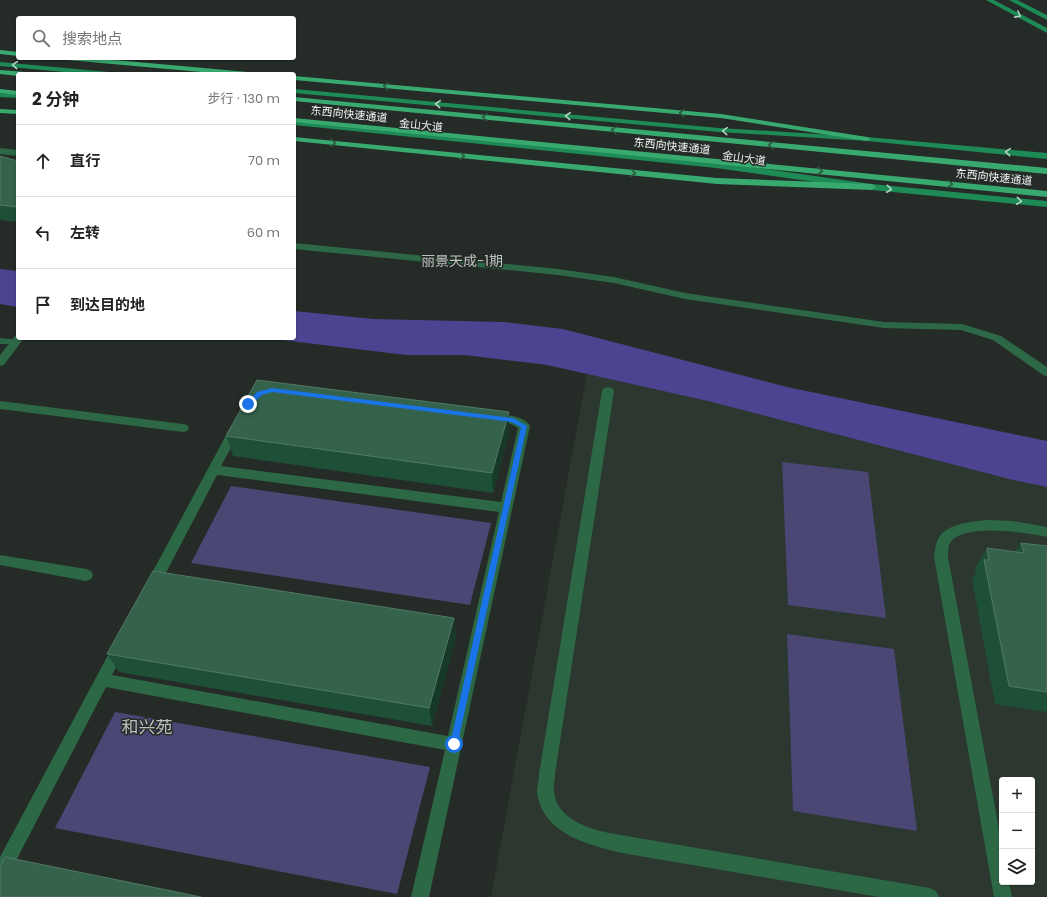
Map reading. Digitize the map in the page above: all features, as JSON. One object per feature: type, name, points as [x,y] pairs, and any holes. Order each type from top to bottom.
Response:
[{"type":"highway","points":[[0,52],[16,54]]},
{"type":"highway","points":[[90,60],[226,72]]},
{"type":"highway","points":[[0,72],[16,73]]},
{"type":"highway","points":[[296,78],[721,116],[867,140]]},
{"type":"highway","points":[[0,91],[16,93]]},
{"type":"highway","name":"东西向快速通道","points":[[296,99],[1047,171]]},
{"type":"highway","points":[[0,111],[16,112]]},
{"type":"highway","name":"东西向快速通道","points":[[296,120],[1047,194]]},
{"type":"highway","points":[[296,140],[717,181],[872,187]]},
{"type":"main road","points":[[989,0],[1047,31]]},
{"type":"main road","points":[[1012,0],[1047,18]]},
{"type":"main road","points":[[0,64],[87,72]]},
{"type":"main road","name":"金山大道","points":[[296,91],[719,130],[867,140],[1047,156]]},
{"type":"main road","points":[[0,95],[16,96]]},
{"type":"main road","name":"金山大道","points":[[296,123],[716,165],[872,187],[1047,204]]},
{"type":"street","points":[[0,151],[16,153]]},
{"type":"street","points":[[296,246],[558,272],[614,280],[685,296],[884,325],[962,327],[996,338],[1047,372]]},
{"type":"street","points":[[0,341],[17,340]]},
{"type":"street","points":[[0,362],[17,340]]},
{"type":"street","points":[[608,391],[547,774],[546,795],[554,813],[572,830],[596,838],[635,847],[930,897]]},
{"type":"street","points":[[0,405],[183,428]]},
{"type":"street","points":[[420,897],[524,426],[513,420],[482,416]]},
{"type":"street","points":[[147,596],[241,418]]},
{"type":"street","points":[[214,470],[506,508]]},
{"type":"street","points":[[1003,897],[941,557],[943,542],[954,533],[970,528],[1009,526],[1047,532]]},
{"type":"street","points":[[0,560],[86,574]]},
{"type":"street","points":[[0,874],[125,638]]},
{"type":"street","points":[[102,680],[454,744]]},
{"type":"shaded area","points":[[0,269],[16,271],[16,307],[0,304]]},
{"type":"shaded area","points":[[296,311],[373,319],[504,322],[563,329],[787,387],[1047,441],[1047,487],[1013,480],[708,401],[547,365],[465,355],[406,355],[282,340],[296,340]]},
{"type":"shaded area","points":[[588,368],[1047,483],[1047,897],[491,897]]},
{"type":"shaded area","points":[[782,462],[868,472],[886,618],[788,605]]},
{"type":"shaded area","points":[[231,486],[491,523],[470,605],[191,563]]},
{"type":"shaded area","points":[[787,634],[894,649],[917,831],[793,811]]},
{"type":"shaded area","points":[[115,712],[430,767],[397,894],[55,828]]},
{"type":"building","points":[[0,156],[16,160],[16,207],[0,205]]},
{"type":"building","points":[[257,380],[509,412],[492,473],[226,436]]},
{"type":"building","points":[[1021,543],[1047,546],[1047,692],[1009,686],[984,560],[989,560],[987,548],[1024,553]]},
{"type":"building","points":[[153,571],[454,618],[429,708],[107,654]]},
{"type":"building","points":[[5,857],[201,897],[0,897],[0,867]]},
{"type":"district","name":"丽景天成-1期","points":[[462,261]]},
{"type":"district","name":"和兴苑","points":[[147,727]]},
{"type":"route","points":[[248,404],[260,393],[272,390],[513,420],[524,426],[454,744]]}]
